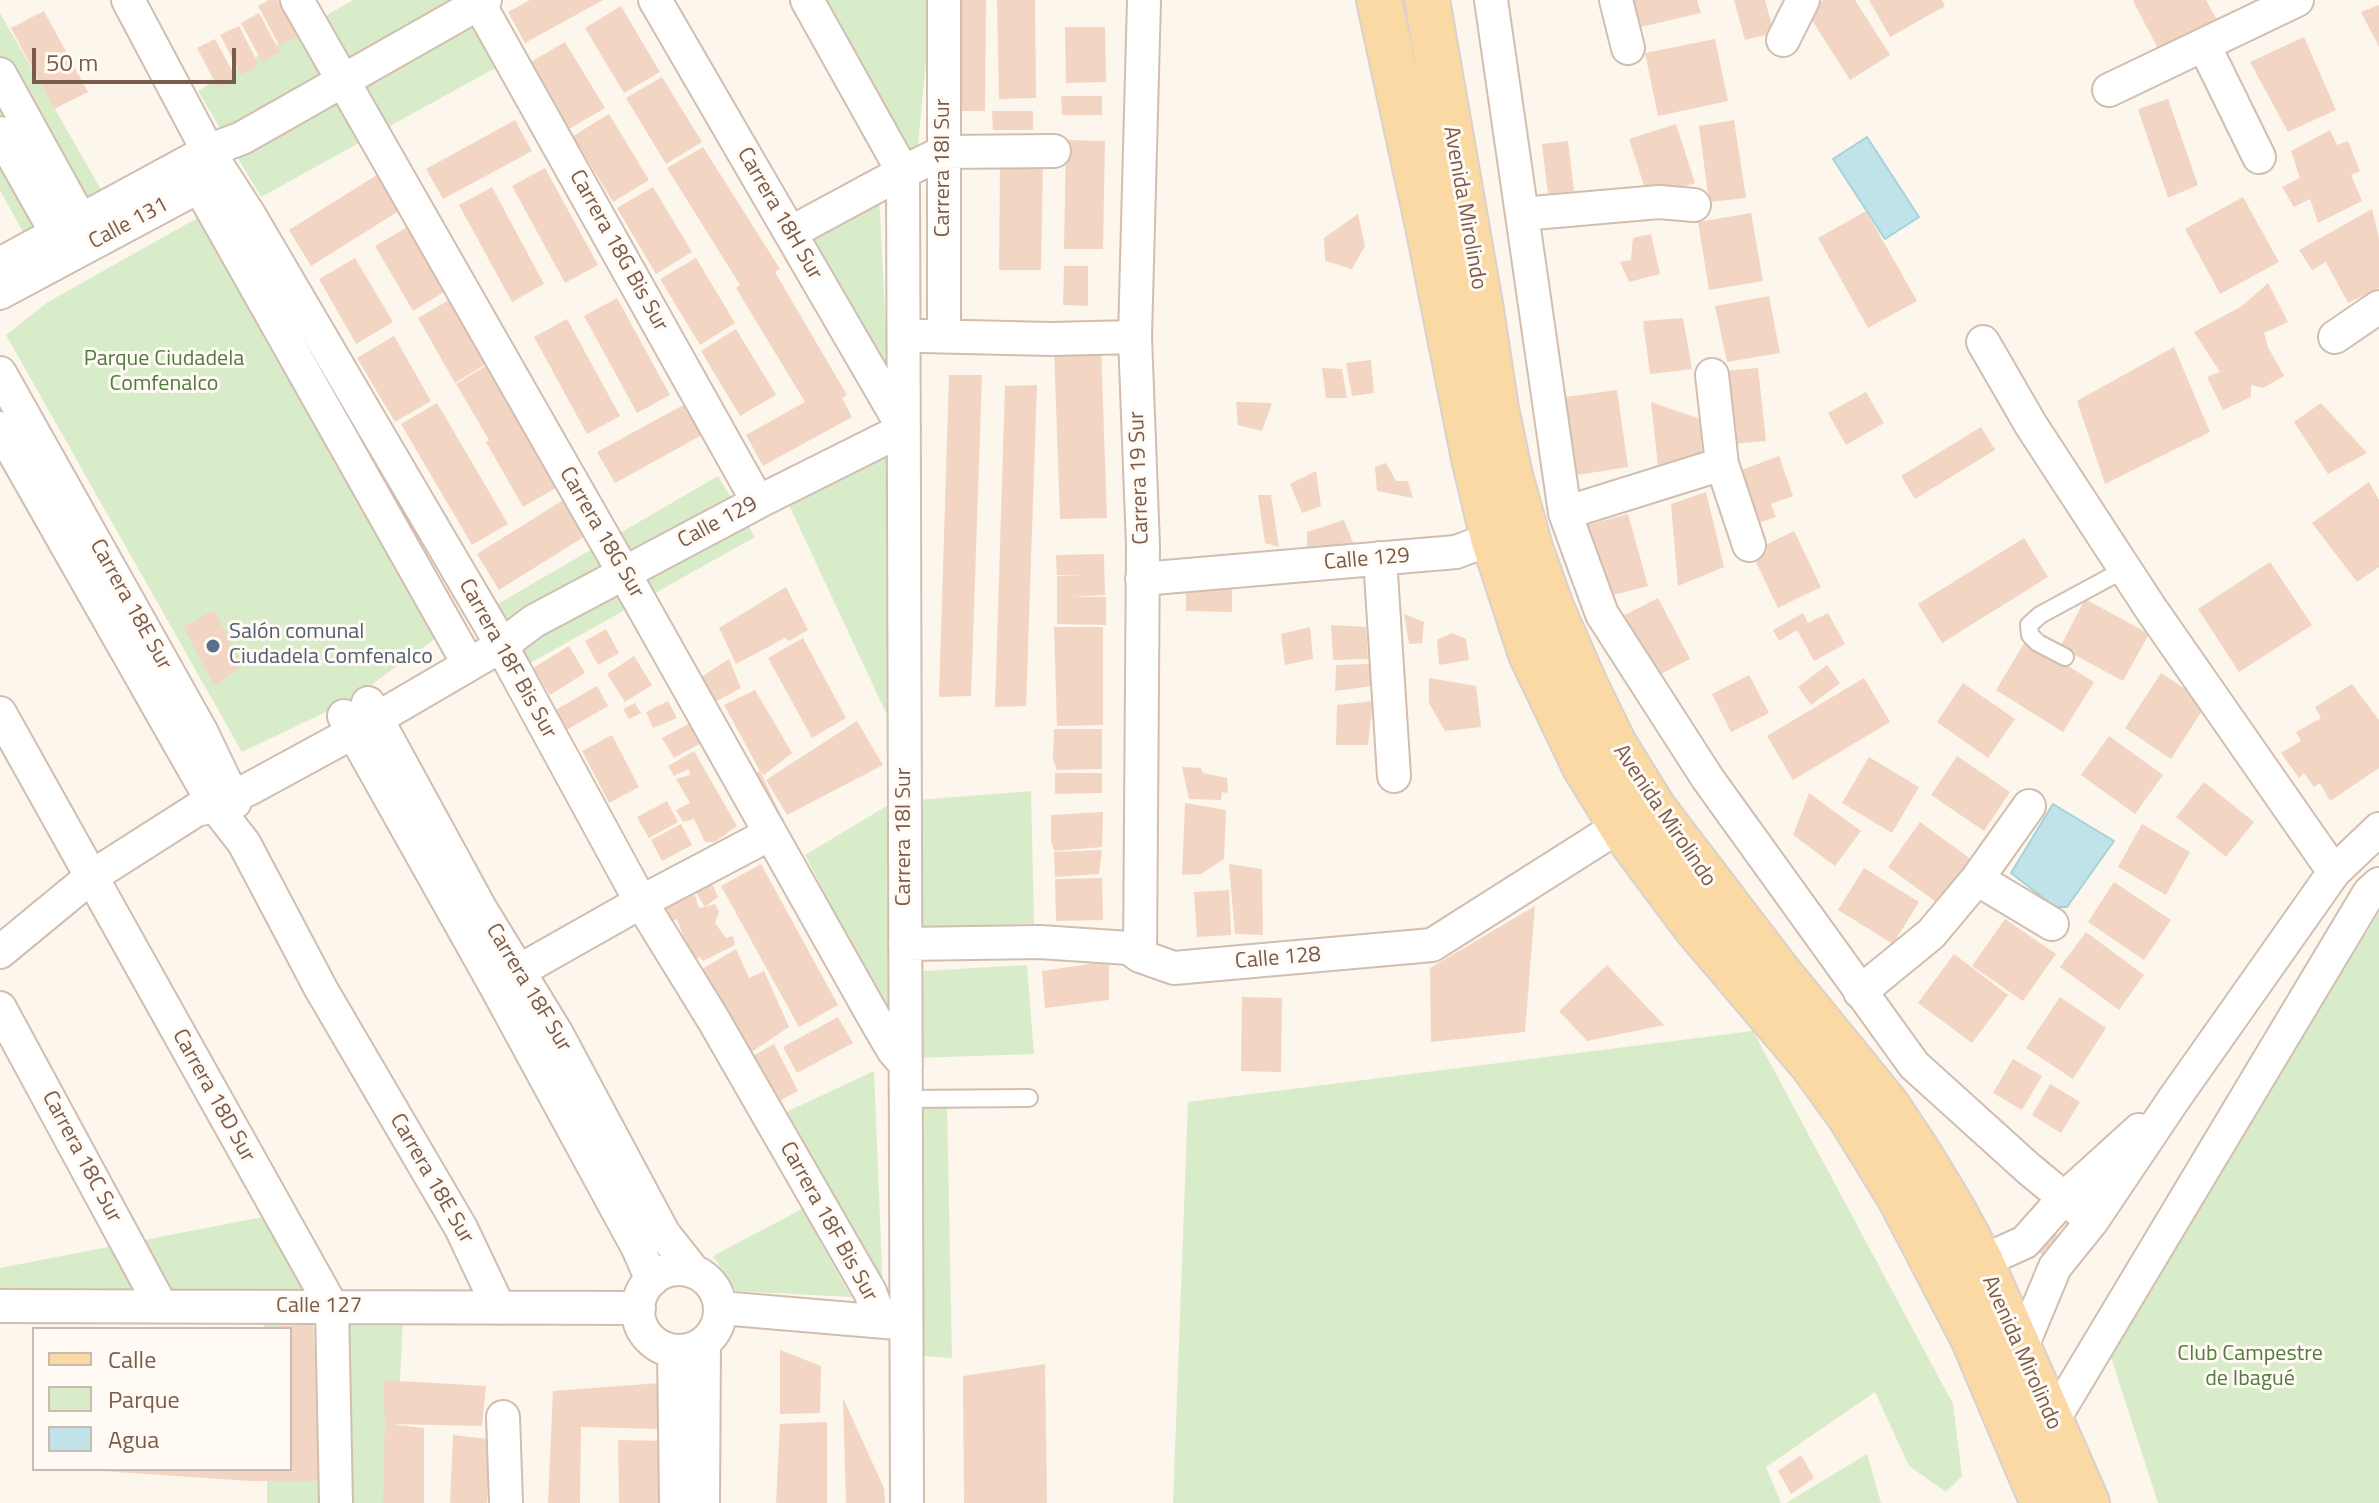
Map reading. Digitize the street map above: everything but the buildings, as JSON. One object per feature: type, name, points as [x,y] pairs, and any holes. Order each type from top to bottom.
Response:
[{"type":"main road","name":"Avenida Mirolindo","points":[[1379,0],[1493,538],[1531,654],[1585,767],[1621,825],[1694,925],[1812,1064],[1865,1142],[1913,1222],[1973,1338],[2043,1503]]},
{"type":"main road","name":"Avenida Mirolindo","points":[[1427,0],[1510,476],[1530,548],[1568,647],[1615,746],[1654,809],[1712,887],[1888,1107],[1953,1210],[1981,1262],[2087,1503]]},
{"type":"street","name":"Carrera 18F Bis Sur","points":[[128,0],[204,168],[463,653]]},
{"type":"street","name":"Carrera 18G Sur","points":[[297,0],[893,1050],[906,1065]]},
{"type":"street","name":"Carrera 18H Sur","points":[[655,0],[904,429]]},
{"type":"street","points":[[807,0],[903,172]]},
{"type":"street","name":"Carrera 18I Sur","points":[[944,0],[944,336]]},
{"type":"street","name":"Carrera 19 Sur","points":[[1140,956],[1142,579],[1135,337],[1144,0]]},
{"type":"street","points":[[1491,0],[1565,513],[1602,614],[1708,779],[1914,1065],[2092,1221]]},
{"type":"street","points":[[1616,0],[1628,48]]},
{"type":"street","points":[[1783,40],[1803,0]]},
{"type":"street","points":[[2109,90],[2297,0]]},
{"type":"street","points":[[204,168],[242,138],[480,1]]},
{"type":"street","name":"Carrera 18G Bis Sur","points":[[480,1],[758,502]]},
{"type":"street","points":[[2204,45],[2259,157]]},
{"type":"street","points":[[0,74],[75,238]]},
{"type":"street","points":[[0,133],[75,238]]},
{"type":"street","points":[[790,233],[944,152],[1054,151]]},
{"type":"street","name":"Carrera 18F Bis Sur","points":[[204,168],[250,216],[495,635],[641,902],[713,1019],[870,1292],[894,1323]]},
{"type":"street","name":"Calle 131","points":[[0,293],[75,238],[204,168]]},
{"type":"street","name":"Carrera 18I Sur","points":[[903,172],[906,1099],[894,1323],[907,1503]]},
{"type":"street","points":[[1522,214],[1659,202],[1694,205]]},
{"type":"street","name":"Calle 131","points":[[0,264],[75,238]]},
{"type":"street","points":[[2335,337],[2379,307]]},
{"type":"street","points":[[903,336],[1135,337]]},
{"type":"street","points":[[1983,342],[2031,425],[2125,569],[2334,872]]},
{"type":"street","name":"Carrera 18E Sur","points":[[0,373],[201,731],[215,796]]},
{"type":"street","points":[[1712,375],[1722,464],[1749,545]]},
{"type":"street","name":"Carrera 18E Sur","points":[[0,428],[244,843],[321,989],[461,1228],[499,1308]]},
{"type":"street","name":"Calle 129","points":[[0,952],[91,877],[215,796],[359,717],[495,635],[534,621],[758,502],[904,429]]},
{"type":"street","points":[[1565,513],[1722,464]]},
{"type":"street","name":"Calle 129","points":[[1142,579],[1456,552],[1493,538]]},
{"type":"street","points":[[1380,558],[1394,776]]},
{"type":"street","name":"Carrera 18D Sur","points":[[0,713],[332,1307],[337,1503]]},
{"type":"street","name":"Carrera 18F Sur","points":[[359,717],[557,1034],[664,1234],[694,1272]]},
{"type":"street","name":"Carrera 18F Sur","points":[[359,717],[495,985],[638,1248],[645,1294]]},
{"type":"street","points":[[1860,992],[1931,934],[1977,879],[2029,806]]},
{"type":"street","name":"Calle 128","points":[[905,944],[1040,942],[1129,948],[1140,956],[1174,968],[1432,945],[1621,825]]},
{"type":"street","points":[[2020,1351],[2055,1267],[2092,1221],[2334,872],[2379,829]]},
{"type":"street","points":[[519,971],[770,834]]},
{"type":"street","points":[[1977,879],[2052,924]]},
{"type":"street","points":[[2052,1422],[2369,893],[2379,884]]},
{"type":"street","name":"Carrera 18C Sur","points":[[0,1008],[161,1306]]},
{"type":"street","points":[[1981,1262],[2025,1242],[2064,1198],[2174,1099]]},
{"type":"street","points":[[672,1270],[694,1272],[711,1285],[721,1308],[714,1332],[689,1347],[662,1348],[644,1331],[640,1320],[645,1294],[672,1270]]},
{"type":"street","name":"Calle 127","points":[[0,1306],[499,1308],[645,1294]]},
{"type":"street","points":[[721,1308],[894,1323]]},
{"type":"street","points":[[676,1503],[689,1347]]},
{"type":"street","points":[[689,1347],[703,1503]]},
{"type":"street","name":"Carrera 18D Sur","points":[[336,1381],[337,1503]]},
{"type":"street","points":[[503,1417],[506,1503]]},
{"type":"lane","points":[[2065,657],[2038,643],[2030,635],[2029,625],[2040,615],[2125,569]]},
{"type":"lane","points":[[906,1099],[1029,1098]]},
{"type":"green space","points":[[353,0],[470,0],[506,62],[261,197],[198,91]]},
{"type":"green space","points":[[821,0],[932,0],[916,165]]},
{"type":"green space","points":[[0,13],[111,207],[32,249],[0,190]]},
{"type":"green space","points":[[879,192],[889,394],[795,237]]},
{"type":"green space","name":"Parque Ciudadela Comfenalco","points":[[208,212],[447,630],[349,701],[242,752],[6,335],[48,302]]},
{"type":"green space","points":[[888,453],[894,730],[789,505]]},
{"type":"green space","points":[[718,476],[755,537],[518,670],[484,612]]},
{"type":"green space","points":[[1031,791],[1034,924],[910,927],[918,800]]},
{"type":"green space","points":[[900,798],[892,1023],[805,855]]},
{"type":"green space","name":"Club Campestre de Ibagué","points":[[2379,912],[2379,1503],[2158,1503],[2109,1351]]},
{"type":"green space","points":[[1027,965],[1034,1054],[915,1058],[924,971]]},
{"type":"green space","points":[[1753,1031],[1953,1404],[1962,1476],[1946,1492],[1909,1466],[1875,1392],[1766,1467],[1781,1503],[1173,1503],[1188,1102]]},
{"type":"green space","points":[[874,1071],[883,1293],[782,1114]]},
{"type":"green space","points":[[909,1103],[947,1103],[952,1358],[912,1355]]},
{"type":"green space","points":[[802,1209],[851,1297],[736,1291],[713,1256]]},
{"type":"green space","points":[[268,1216],[310,1291],[0,1294],[0,1268]]},
{"type":"green space","points":[[263,1316],[403,1319],[394,1503],[267,1503],[267,1471],[292,1471],[292,1327],[264,1327]]},
{"type":"green space","points":[[1867,1454],[1881,1503],[1786,1503]]},
{"type":"water","points":[[1867,137],[1919,217],[1885,239],[1833,159]]},
{"type":"water","points":[[2053,804],[2114,841],[2067,907],[2055,907],[2011,873]]},
{"type":"place","name":"Salón comunal Ciudadela Comfenalco","points":[[213,646]]}]
